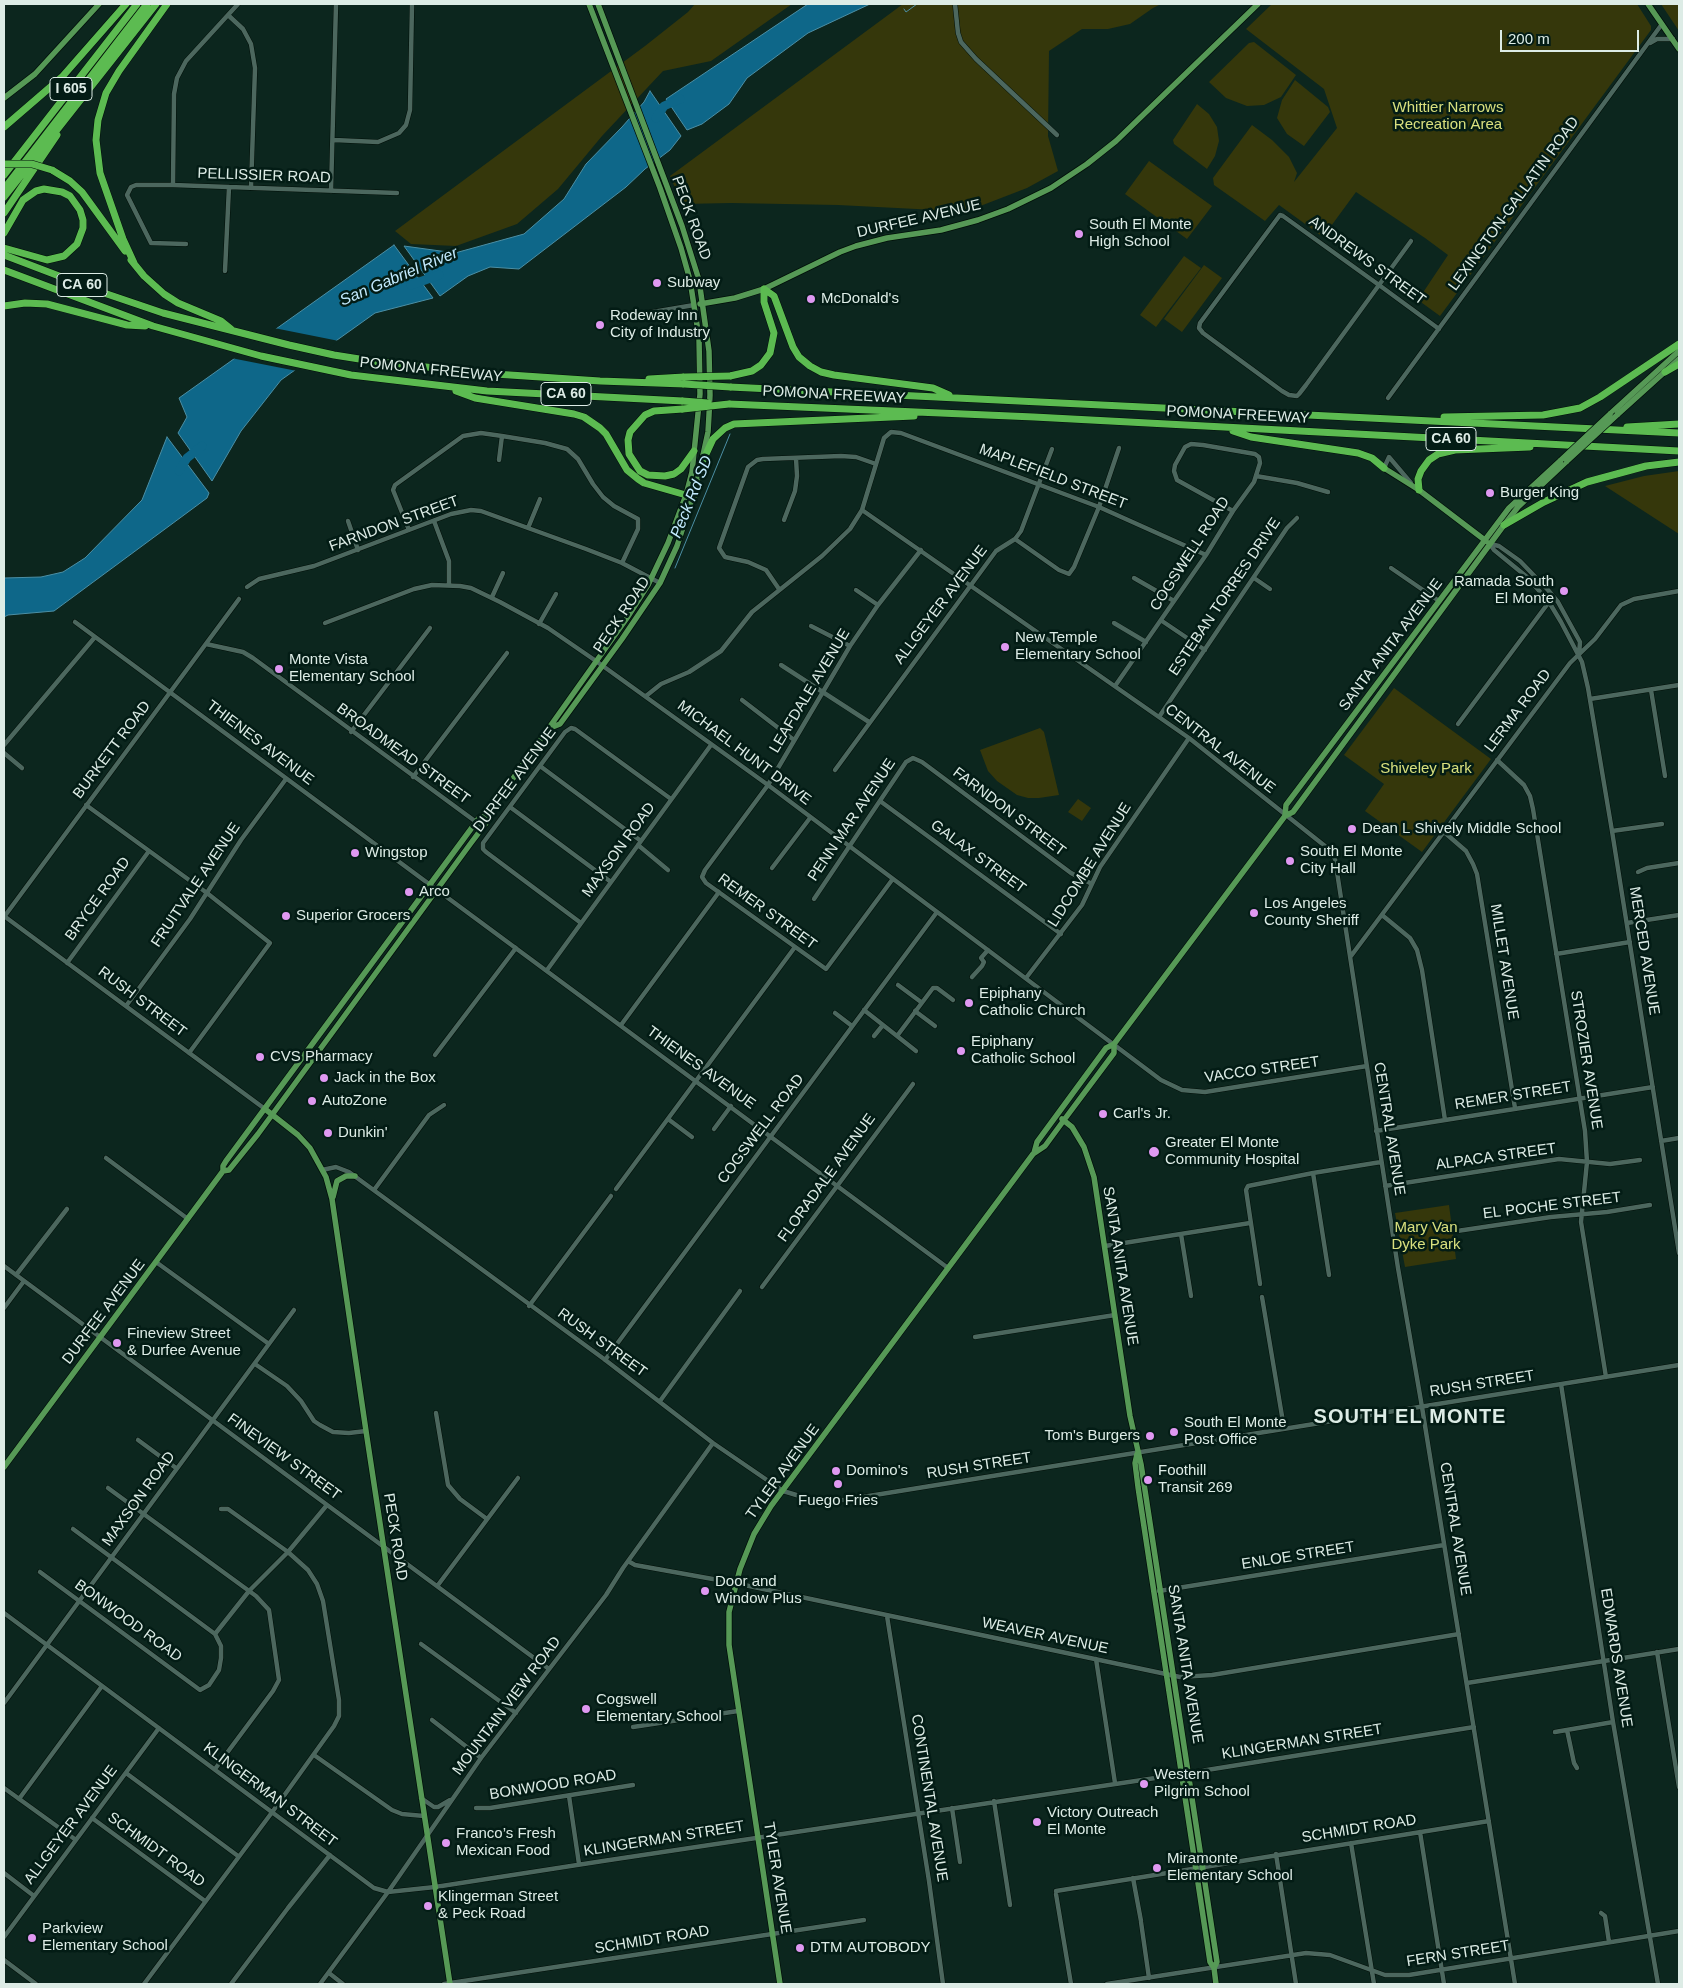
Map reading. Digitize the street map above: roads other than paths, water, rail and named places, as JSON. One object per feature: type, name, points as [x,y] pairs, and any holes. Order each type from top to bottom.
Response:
[{"type":"highway","points":[[4,127],[44,95],[62,77],[126,4]]},
{"type":"highway","name":"I 605","points":[[4,175],[137,4]]},
{"type":"highway","points":[[4,181],[146,4]]},
{"type":"highway","points":[[4,189],[146,4]]},
{"type":"highway","name":"I 605","points":[[4,197],[156,4]]},
{"type":"highway","points":[[134,263],[122,239],[100,173],[96,140],[98,120],[106,93],[119,71],[167,4]]},
{"type":"highway","points":[[4,213],[48,150],[82,96]]},
{"type":"highway","points":[[4,123],[15,117]]},
{"type":"highway","points":[[4,164],[32,164],[52,170],[70,181],[82,192],[134,263],[154,286],[176,302],[221,321],[236,332]]},
{"type":"highway","points":[[4,233],[23,200],[44,189],[62,192],[70,196],[80,210],[83,220],[81,237],[71,251],[64,256],[47,260],[5,252]]},
{"type":"highway","name":"POMONA FREEWAY","points":[[5,252],[161,312],[334,355],[409,366],[600,381],[684,381],[742,387],[1679,433]]},
{"type":"highway","name":"POMONA FREEWAY","points":[[4,270],[155,327],[222,346],[293,363],[449,388],[683,405],[729,404],[961,414],[1679,451]]},
{"type":"highway","points":[[684,381],[730,376],[752,371],[761,364],[770,353],[774,333],[764,302],[764,289]]},
{"type":"highway","points":[[764,289],[774,296],[793,346],[799,357],[810,366],[821,372],[834,375],[933,388],[956,398]]},
{"type":"highway","points":[[4,306],[25,303],[47,304],[127,325],[155,327]]},
{"type":"highway","points":[[1377,417],[1523,416],[1556,414],[1569,411],[1600,398],[1679,344]]},
{"type":"highway","points":[[1665,372],[1679,364]]},
{"type":"highway","points":[[449,388],[475,398],[584,417],[606,434],[632,474],[644,483],[694,497]]},
{"type":"highway","points":[[683,405],[654,411],[645,415],[630,432],[628,454],[640,471],[648,475],[665,476],[674,474],[681,469],[694,451]]},
{"type":"highway","points":[[700,467],[713,439],[725,428],[734,424],[961,414]]},
{"type":"highway","points":[[1586,428],[1679,424]]},
{"type":"highway","points":[[1223,428],[1251,437],[1358,453],[1372,458],[1384,468]]},
{"type":"highway","points":[[1419,490],[1418,479],[1421,471],[1429,460],[1438,454],[1455,450],[1574,445]]},
{"type":"highway","points":[[1504,525],[1538,505],[1587,482],[1646,466],[1679,462]]},
{"type":"main road","points":[[4,98],[35,74],[99,4]]},
{"type":"main road","name":"PECK ROAD","points":[[589,4],[688,242],[699,280],[703,304],[709,351],[710,395],[708,432],[694,497],[677,546],[660,583],[603,666]]},
{"type":"main road","name":"PECK ROAD","points":[[596,661],[627,618],[651,579],[668,544],[686,495],[692,472],[700,394],[700,353],[690,280],[660,178],[598,4]]},
{"type":"main road","name":"DURFEE AVENUE","points":[[694,305],[735,298],[764,289],[850,248],[887,238],[930,232],[978,220],[1008,209],[1051,188],[1083,167],[1116,141],[1258,4]]},
{"type":"main road","points":[[1648,4],[1679,49]]},
{"type":"main road","name":"SANTA ANITA AVENUE","points":[[1216,1984],[1214,1968],[1217,1962],[1185,1774],[1141,1464],[1130,1416],[1091,1162],[1072,1126],[1058,1115],[1106,1048],[1114,1044],[1284,816],[1286,805],[1439,601],[1518,507],[1610,414],[1679,351]]},
{"type":"main road","name":"SANTA ANITA AVENUE","points":[[1284,816],[1293,812],[1402,663],[1488,542],[1509,508],[1679,359]]},
{"type":"main road","points":[[1384,468],[1408,485],[1419,490],[1488,542]]},
{"type":"main road","points":[[1396,658],[1402,663]]},
{"type":"main road","name":"DURFEE AVENUE","points":[[4,1467],[188,1219],[223,1171],[223,1166],[264,1109],[475,822],[478,818],[486,815],[550,728],[554,719],[596,661]]},
{"type":"main road","name":"DURFEE AVENUE","points":[[550,728],[560,724],[603,666]]},
{"type":"main road","name":"DURFEE AVENUE","points":[[223,1171],[229,1170],[272,1115],[483,828],[486,823],[486,815]]},
{"type":"main road","name":"SANTA ANITA AVENUE","points":[[1064,1120],[1114,1052],[1114,1044]]},
{"type":"main road","name":"PECK ROAD","points":[[264,1109],[303,1140],[316,1157],[332,1199],[428,1836],[448,1984]]},
{"type":"main road","name":"TYLER AVENUE","points":[[1034,1154],[1037,1142],[1058,1115]]},
{"type":"main road","name":"TYLER AVENUE","points":[[780,1984],[732,1667],[728,1626],[735,1583],[754,1534],[762,1520],[1034,1154],[1045,1146],[1064,1120]]},
{"type":"main road","points":[[332,1199],[338,1181],[346,1176],[355,1176]]},
{"type":"street","points":[[173,186],[174,94],[176,78],[186,61],[238,4]]},
{"type":"street","points":[[331,192],[334,140],[336,4]]},
{"type":"street","points":[[334,140],[378,142],[399,133],[406,125],[410,110],[412,4]]},
{"type":"street","points":[[955,4],[958,33],[961,42],[976,59],[1057,135]]},
{"type":"street","points":[[228,15],[243,29],[252,44],[255,68],[251,188]]},
{"type":"street","name":"LEXINGTON-GALLATIN ROAD","points":[[1388,398],[1662,24]]},
{"type":"street","points":[[1646,45],[1657,39],[1673,40]]},
{"type":"street","name":"PELLISSIER ROAD","points":[[186,244],[151,243],[127,195],[131,187],[136,185],[229,187],[397,193]]},
{"type":"street","points":[[225,271],[229,187]]},
{"type":"street","name":"ANDREWS STREET","points":[[1379,285],[1299,394],[1294,396],[1278,388],[1203,333],[1199,328],[1205,316],[1280,215],[1379,285],[1439,329]]},
{"type":"street","points":[[1379,285],[1412,241]]},
{"type":"street","name":"DURFEE AVENUE","points":[[641,314],[694,305]]},
{"type":"street","name":"MAPLEFIELD STREET","points":[[876,464],[888,433],[896,431],[1099,507],[1206,555]]},
{"type":"street","points":[[409,530],[393,490],[395,485],[464,436],[481,433],[502,436],[545,443],[567,449],[578,459],[592,484],[603,496],[614,506],[638,519],[638,529],[622,563]]},
{"type":"street","points":[[499,460],[502,436]]},
{"type":"street","name":"COGSWELL ROAD","points":[[1115,686],[1162,621],[1206,555],[1256,476],[1260,463],[1259,458],[1255,454],[1203,445],[1187,445],[1182,449],[1175,465],[1174,471],[1177,480],[1233,511]]},
{"type":"street","points":[[1015,539],[1059,570],[1069,574],[1074,567],[1099,507],[1119,448]]},
{"type":"street","name":"ALLGEYER AVENUE","points":[[835,770],[996,551],[1015,539],[1024,523],[1052,449]]},
{"type":"street","points":[[646,696],[652,690],[689,672],[721,651],[752,612],[779,589],[799,576],[850,529],[862,510],[876,464],[848,456],[757,460],[748,468],[718,544],[720,551],[725,556],[759,566],[766,570],[779,589]]},
{"type":"street","points":[[1384,468],[1388,457],[1419,490]]},
{"type":"street","points":[[784,520],[796,484],[796,458]]},
{"type":"street","points":[[1256,476],[1297,482],[1328,492]]},
{"type":"street","points":[[528,528],[540,499]]},
{"type":"street","name":"FARNDON STREET","points":[[247,587],[259,579],[314,566],[451,514],[471,510],[481,511],[622,563],[660,583]]},
{"type":"street","name":"CENTRAL AVENUE","points":[[862,510],[1189,738],[1334,855],[1376,1131],[1515,1984]]},
{"type":"street","name":"ESTEBAN TORRES DRIVE","points":[[1159,717],[1286,528],[1297,518]]},
{"type":"street","points":[[348,521],[358,550]]},
{"type":"street","points":[[434,521],[449,561],[449,585]]},
{"type":"street","name":"MERCED AVENUE","points":[[1488,542],[1499,546],[1509,553],[1541,581],[1558,602],[1580,642],[1579,654]]},
{"type":"street","name":"MERCED AVENUE","points":[[1488,542],[1494,550],[1527,577],[1549,602],[1579,654],[1590,699],[1679,1253]]},
{"type":"street","name":"LEAFDALE AVENUE","points":[[705,870],[768,785],[850,646],[878,605],[921,550]]},
{"type":"street","points":[[1504,558],[1509,553]]},
{"type":"street","points":[[1391,568],[1439,601]]},
{"type":"street","points":[[492,597],[503,573]]},
{"type":"street","points":[[1134,578],[1174,601]]},
{"type":"street","points":[[1254,578],[1270,589]]},
{"type":"street","name":"MICHAEL HUNT DRIVE","points":[[325,623],[414,589],[432,585],[471,588],[492,597],[540,624],[646,696],[1114,1044]]},
{"type":"street","points":[[856,590],[878,605]]},
{"type":"street","name":"LERMA ROAD","points":[[1351,958],[1355,949],[1570,663],[1595,639],[1627,601],[1679,591]]},
{"type":"street","points":[[540,624],[556,594]]},
{"type":"street","name":"BURKETT ROAD","points":[[4,916],[239,599]]},
{"type":"street","points":[[1458,724],[1549,602]]},
{"type":"street","points":[[1162,621],[1205,650]]},
{"type":"street","name":"THIENES AVENUE","points":[[76,622],[948,1268]]},
{"type":"street","points":[[1114,623],[1146,642]]},
{"type":"street","points":[[810,626],[850,646]]},
{"type":"street","points":[[351,732],[430,628]]},
{"type":"street","points":[[4,745],[95,637]]},
{"type":"street","name":"BROADMEAD STREET","points":[[206,644],[243,652],[253,658],[483,828]]},
{"type":"street","points":[[412,776],[506,652]]},
{"type":"street","points":[[780,665],[869,722]]},
{"type":"street","points":[[1590,699],[1679,685]]},
{"type":"street","points":[[1651,690],[1665,776]]},
{"type":"street","points":[[742,700],[794,740]]},
{"type":"street","name":"DURFEE AVENUE","points":[[581,923],[483,849],[483,843],[565,732],[571,728],[575,729],[671,799]]},
{"type":"street","name":"LIDCOMBE AVENUE","points":[[1026,978],[1082,904],[1100,867],[1189,738]]},
{"type":"street","name":"MAXSON ROAD","points":[[547,970],[711,744]]},
{"type":"street","points":[[4,753],[22,768]]},
{"type":"street","name":"FARNDON STREET","points":[[913,758],[922,762],[1071,873],[1092,884]]},
{"type":"street","name":"PENN MAR AVENUE","points":[[814,899],[906,762],[913,758]]},
{"type":"street","name":"STROZIER AVENUE","points":[[1497,760],[1517,777],[1530,796],[1585,1131],[1587,1162],[1581,1214],[1606,1377]]},
{"type":"street","points":[[540,766],[639,843],[668,870]]},
{"type":"street","name":"FRUITVALE AVENUE","points":[[126,1006],[190,919],[241,840],[286,779]]},
{"type":"street","name":"GALAX STREET","points":[[880,800],[1061,934]]},
{"type":"street","points":[[86,805],[207,893],[270,942],[189,1053]]},
{"type":"street","points":[[510,807],[611,882]]},
{"type":"street","points":[[772,868],[810,818]]},
{"type":"street","points":[[1612,831],[1662,824]]},
{"type":"street","name":"MILLET AVENUE","points":[[1444,832],[1466,851],[1474,864],[1477,874],[1514,1108]]},
{"type":"street","name":"BRYCE ROAD","points":[[67,963],[149,851]]},
{"type":"street","points":[[1638,872],[1647,868],[1679,863]]},
{"type":"street","name":"REMER STREET","points":[[705,870],[702,877],[706,883],[826,969],[892,880]]},
{"type":"street","points":[[621,1025],[719,892]]},
{"type":"street","name":"COGSWELL ROAD","points":[[605,1360],[937,912]]},
{"type":"street","points":[[1382,915],[1410,938],[1416,950],[1422,970],[1445,1120]]},
{"type":"street","points":[[1627,923],[1679,915]]},
{"type":"street","name":"RUSH STREET","points":[[4,916],[264,1109]]},
{"type":"street","points":[[1556,954],[1630,942]]},
{"type":"street","points":[[435,1056],[516,948]]},
{"type":"street","points":[[616,1189],[795,948]]},
{"type":"street","points":[[972,977],[982,966],[984,962],[981,958],[988,950]]},
{"type":"street","points":[[898,985],[921,1002]]},
{"type":"street","points":[[897,1036],[933,988],[937,988],[953,1000]]},
{"type":"street","points":[[864,1010],[916,1051]]},
{"type":"street","points":[[915,1011],[935,1026]]},
{"type":"street","points":[[835,1013],[852,1026]]},
{"type":"street","points":[[874,1036],[882,1025]]},
{"type":"street","name":"VACCO STREET","points":[[1114,1044],[1161,1080],[1182,1090],[1205,1092],[1367,1066]]},
{"type":"street","name":"FLORADALE AVENUE","points":[[762,1287],[912,1084]]},
{"type":"street","name":"REMER STREET","points":[[1376,1131],[1653,1087]]},
{"type":"street","points":[[374,1190],[429,1115],[444,1105]]},
{"type":"street","points":[[714,1129],[731,1106]]},
{"type":"street","points":[[668,1119],[692,1138]]},
{"type":"street","points":[[1661,1141],[1679,1138]]},
{"type":"street","points":[[106,1158],[188,1219]]},
{"type":"street","name":"ALPACA STREET","points":[[1385,1186],[1559,1159],[1610,1164],[1640,1160]]},
{"type":"street","points":[[1260,1284],[1250,1223],[1246,1190],[1248,1186],[1381,1162]]},
{"type":"street","name":"RUSH STREET","points":[[322,1170],[336,1167],[355,1176],[660,1401],[713,1443],[783,1491],[813,1500],[844,1500],[1679,1365]]},
{"type":"street","points":[[1313,1173],[1329,1275]]},
{"type":"street","points":[[529,1306],[611,1196]]},
{"type":"street","name":"EL POCHE STREET","points":[[1457,1231],[1650,1205]]},
{"type":"street","points":[[16,1275],[67,1209]]},
{"type":"street","points":[[1105,1246],[1250,1223]]},
{"type":"street","points":[[1181,1234],[1191,1296]]},
{"type":"street","points":[[156,1262],[269,1344]]},
{"type":"street","name":"FINEVIEW STREET","points":[[4,1266],[550,1669]]},
{"type":"street","points":[[4,1308],[24,1281]]},
{"type":"street","points":[[660,1401],[740,1291]]},
{"type":"street","points":[[1262,1298],[1284,1428]]},
{"type":"street","name":"MAXSON ROAD","points":[[4,1703],[294,1310]]},
{"type":"street","points":[[975,1336],[1115,1315]]},
{"type":"street","points":[[255,1364],[287,1386],[320,1426],[340,1433],[366,1431]]},
{"type":"street","name":"EDWARDS AVENUE","points":[[1561,1384],[1613,1722],[1650,1936]]},
{"type":"street","points":[[436,1413],[444,1471],[451,1490],[486,1519]]},
{"type":"street","points":[[138,1440],[176,1468]]},
{"type":"street","name":"MOUNTAIN VIEW ROAD","points":[[320,1984],[388,1892],[482,1758],[606,1595],[628,1561],[713,1443]]},
{"type":"street","points":[[438,1585],[518,1478]]},
{"type":"street","points":[[108,1488],[249,1591],[262,1601],[269,1610],[279,1680],[273,1691],[215,1769]]},
{"type":"street","points":[[73,1529],[215,1634],[249,1591],[288,1552],[327,1505]]},
{"type":"street","points":[[144,1984],[314,1755],[338,1722],[339,1716],[320,1592],[308,1570],[288,1552],[228,1509],[221,1509]]},
{"type":"street","name":"ENLOE STREET","points":[[1158,1591],[1444,1545]]},
{"type":"street","name":"WEAVER AVENUE","points":[[628,1561],[635,1565],[735,1583],[1185,1677],[1212,1675],[1459,1634]]},
{"type":"street","name":"BONWOOD ROAD","points":[[40,1572],[200,1690],[209,1685],[219,1670],[222,1658],[215,1634]]},
{"type":"street","name":"KLINGERMAN STREET","points":[[4,1613],[273,1811],[374,1888],[388,1892],[435,1887],[1115,1783],[1185,1774],[1474,1727]]},
{"type":"street","name":"CONTINENTAL AVENUE","points":[[887,1616],[931,1890],[943,1984]]},
{"type":"street","points":[[421,1644],[516,1713]]},
{"type":"street","points":[[1467,1683],[1679,1649]]},
{"type":"street","points":[[1657,1652],[1679,1787]]},
{"type":"street","points":[[1096,1659],[1115,1783]]},
{"type":"street","points":[[19,1799],[102,1686]]},
{"type":"street","points":[[633,1727],[738,1711]]},
{"type":"street","points":[[432,1720],[482,1758]]},
{"type":"street","points":[[1555,1732],[1613,1722]]},
{"type":"street","name":"ALLGEYER AVENUE","points":[[4,1937],[158,1728]]},
{"type":"street","points":[[1567,1730],[1576,1768]]},
{"type":"street","points":[[314,1755],[389,1809],[402,1814],[424,1816]]},
{"type":"street","points":[[126,1773],[238,1856]]},
{"type":"street","name":"BONWOOD ROAD","points":[[476,1808],[569,1796],[633,1785]]},
{"type":"street","points":[[4,1788],[76,1840]]},
{"type":"street","points":[[422,1798],[434,1807],[438,1807],[455,1796]]},
{"type":"street","points":[[569,1796],[579,1864]]},
{"type":"street","points":[[994,1802],[1010,1905]]},
{"type":"street","points":[[952,1808],[960,1862]]},
{"type":"street","name":"SCHMIDT ROAD","points":[[92,1818],[205,1901]]},
{"type":"street","name":"SCHMIDT ROAD","points":[[1071,1984],[1056,1892],[1276,1854],[1489,1821]]},
{"type":"street","points":[[1420,1832],[1444,1984]]},
{"type":"street","points":[[1351,1842],[1374,1984]]},
{"type":"street","points":[[1276,1854],[1296,1984]]},
{"type":"street","points":[[231,1984],[330,1855]]},
{"type":"street","points":[[4,1873],[34,1896]]},
{"type":"street","points":[[1133,1878],[1149,1978]]},
{"type":"street","points":[[1601,1913],[1604,1916],[1609,1942]]},
{"type":"street","name":"SCHMIDT ROAD","points":[[448,1984],[864,1920]]},
{"type":"street","name":"FERN STREET","points":[[1107,1984],[1312,1953],[1330,1955],[1372,1970],[1396,1976],[1679,1931]]},
{"type":"street","points":[[1650,1936],[1658,1984]]},
{"type":"street","points":[[4,1960],[32,1983]]},
{"type":"street","points":[[329,1973],[343,1984]]},
{"type":"water","points":[[808,4],[870,4],[808,33],[747,78],[729,104],[702,124],[687,130],[666,99]]},
{"type":"water","points":[[650,91],[681,136],[670,150],[645,169],[626,187],[519,269],[490,267],[468,276],[440,296],[404,246],[455,253],[524,234],[564,199],[586,164],[644,102]]},
{"type":"water","points":[[394,245],[433,298],[375,313],[281,380],[241,431],[212,481],[178,433],[187,417],[179,398]]},
{"type":"water","points":[[167,437],[209,493],[207,498],[54,611],[8,615],[4,617],[4,578],[41,577],[63,572],[85,558],[142,500]]},
{"type":"waterway","points":[[904,9],[906,12],[917,4]]},
{"type":"waterway","name":"San Gabriel River","points":[[656,118],[664,106],[680,99]]},
{"type":"waterway","name":"San Gabriel River","points":[[411,285],[439,275]]},
{"type":"waterway","name":"Peck Rd SD","points":[[675,568],[730,434]]},
{"type":"waterway","name":"San Gabriel River","points":[[179,471],[187,458],[202,446]]},
{"type":"place","name":"South El Monte High School","points":[[1079,234]]},
{"type":"place","name":"Subway","points":[[657,283]]},
{"type":"place","name":"McDonald's","points":[[811,299]]},
{"type":"place","name":"Rodeway Inn City of Industry","points":[[600,325]]},
{"type":"place","name":"Burger King","points":[[1490,493]]},
{"type":"place","name":"Ramada South El Monte","points":[[1564,591]]},
{"type":"place","name":"New Temple Elementary School","points":[[1005,647]]},
{"type":"place","name":"Monte Vista Elementary School","points":[[279,669]]},
{"type":"place","name":"Dean L Shively Middle School","points":[[1352,829]]},
{"type":"place","name":"Wingstop","points":[[355,853]]},
{"type":"place","name":"South El Monte City Hall","points":[[1290,861]]},
{"type":"place","name":"Arco","points":[[409,892]]},
{"type":"place","name":"Los Angeles County Sheriff","points":[[1254,913]]},
{"type":"place","name":"Superior Grocers","points":[[286,916]]},
{"type":"place","name":"Epiphany Catholic Church","points":[[969,1003]]},
{"type":"place","name":"Epiphany Catholic School","points":[[961,1051]]},
{"type":"place","name":"CVS Pharmacy","points":[[260,1057]]},
{"type":"place","name":"Jack in the Box","points":[[324,1078]]},
{"type":"place","name":"AutoZone","points":[[312,1101]]},
{"type":"place","name":"Carl's Jr.","points":[[1103,1114]]},
{"type":"place","name":"Dunkin'","points":[[328,1133]]},
{"type":"place","name":"Greater El Monte Community Hospital","points":[[1154,1152]]},
{"type":"place","name":"Fineview Street & Durfee Avenue","points":[[117,1343]]},
{"type":"place","name":"South El Monte Post Office","points":[[1174,1432]]},
{"type":"place","name":"Tom's Burgers","points":[[1150,1436]]},
{"type":"place","name":"Domino's","points":[[836,1471]]},
{"type":"place","name":"Foothill Transit 269","points":[[1148,1480]]},
{"type":"place","name":"Fuego Fries","points":[[838,1484]]},
{"type":"place","name":"Door and Window Plus","points":[[705,1591]]},
{"type":"place","name":"Cogswell Elementary School","points":[[586,1709]]},
{"type":"place","name":"Western Pilgrim School","points":[[1144,1784]]},
{"type":"place","name":"Victory Outreach El Monte","points":[[1037,1822]]},
{"type":"place","name":"Franco’s Fresh Mexican Food","points":[[446,1843]]},
{"type":"place","name":"Miramonte Elementary School","points":[[1157,1868]]},
{"type":"place","name":"Klingerman Street & Peck Road","points":[[428,1906]]},
{"type":"place","name":"Parkview Elementary School","points":[[32,1938]]},
{"type":"place","name":"DTM AUTOBODY","points":[[800,1948]]},
{"type":"district","name":"SOUTH EL MONTE","points":[[1410,1417]]},
{"type":"park label","name":"Whittier Narrows Recreation Area","points":[[1448,116]]},
{"type":"park label","name":"Shiveley Park","points":[[1426,769]]},
{"type":"park label","name":"Mary Van Dyke Park","points":[[1426,1236]]}]
